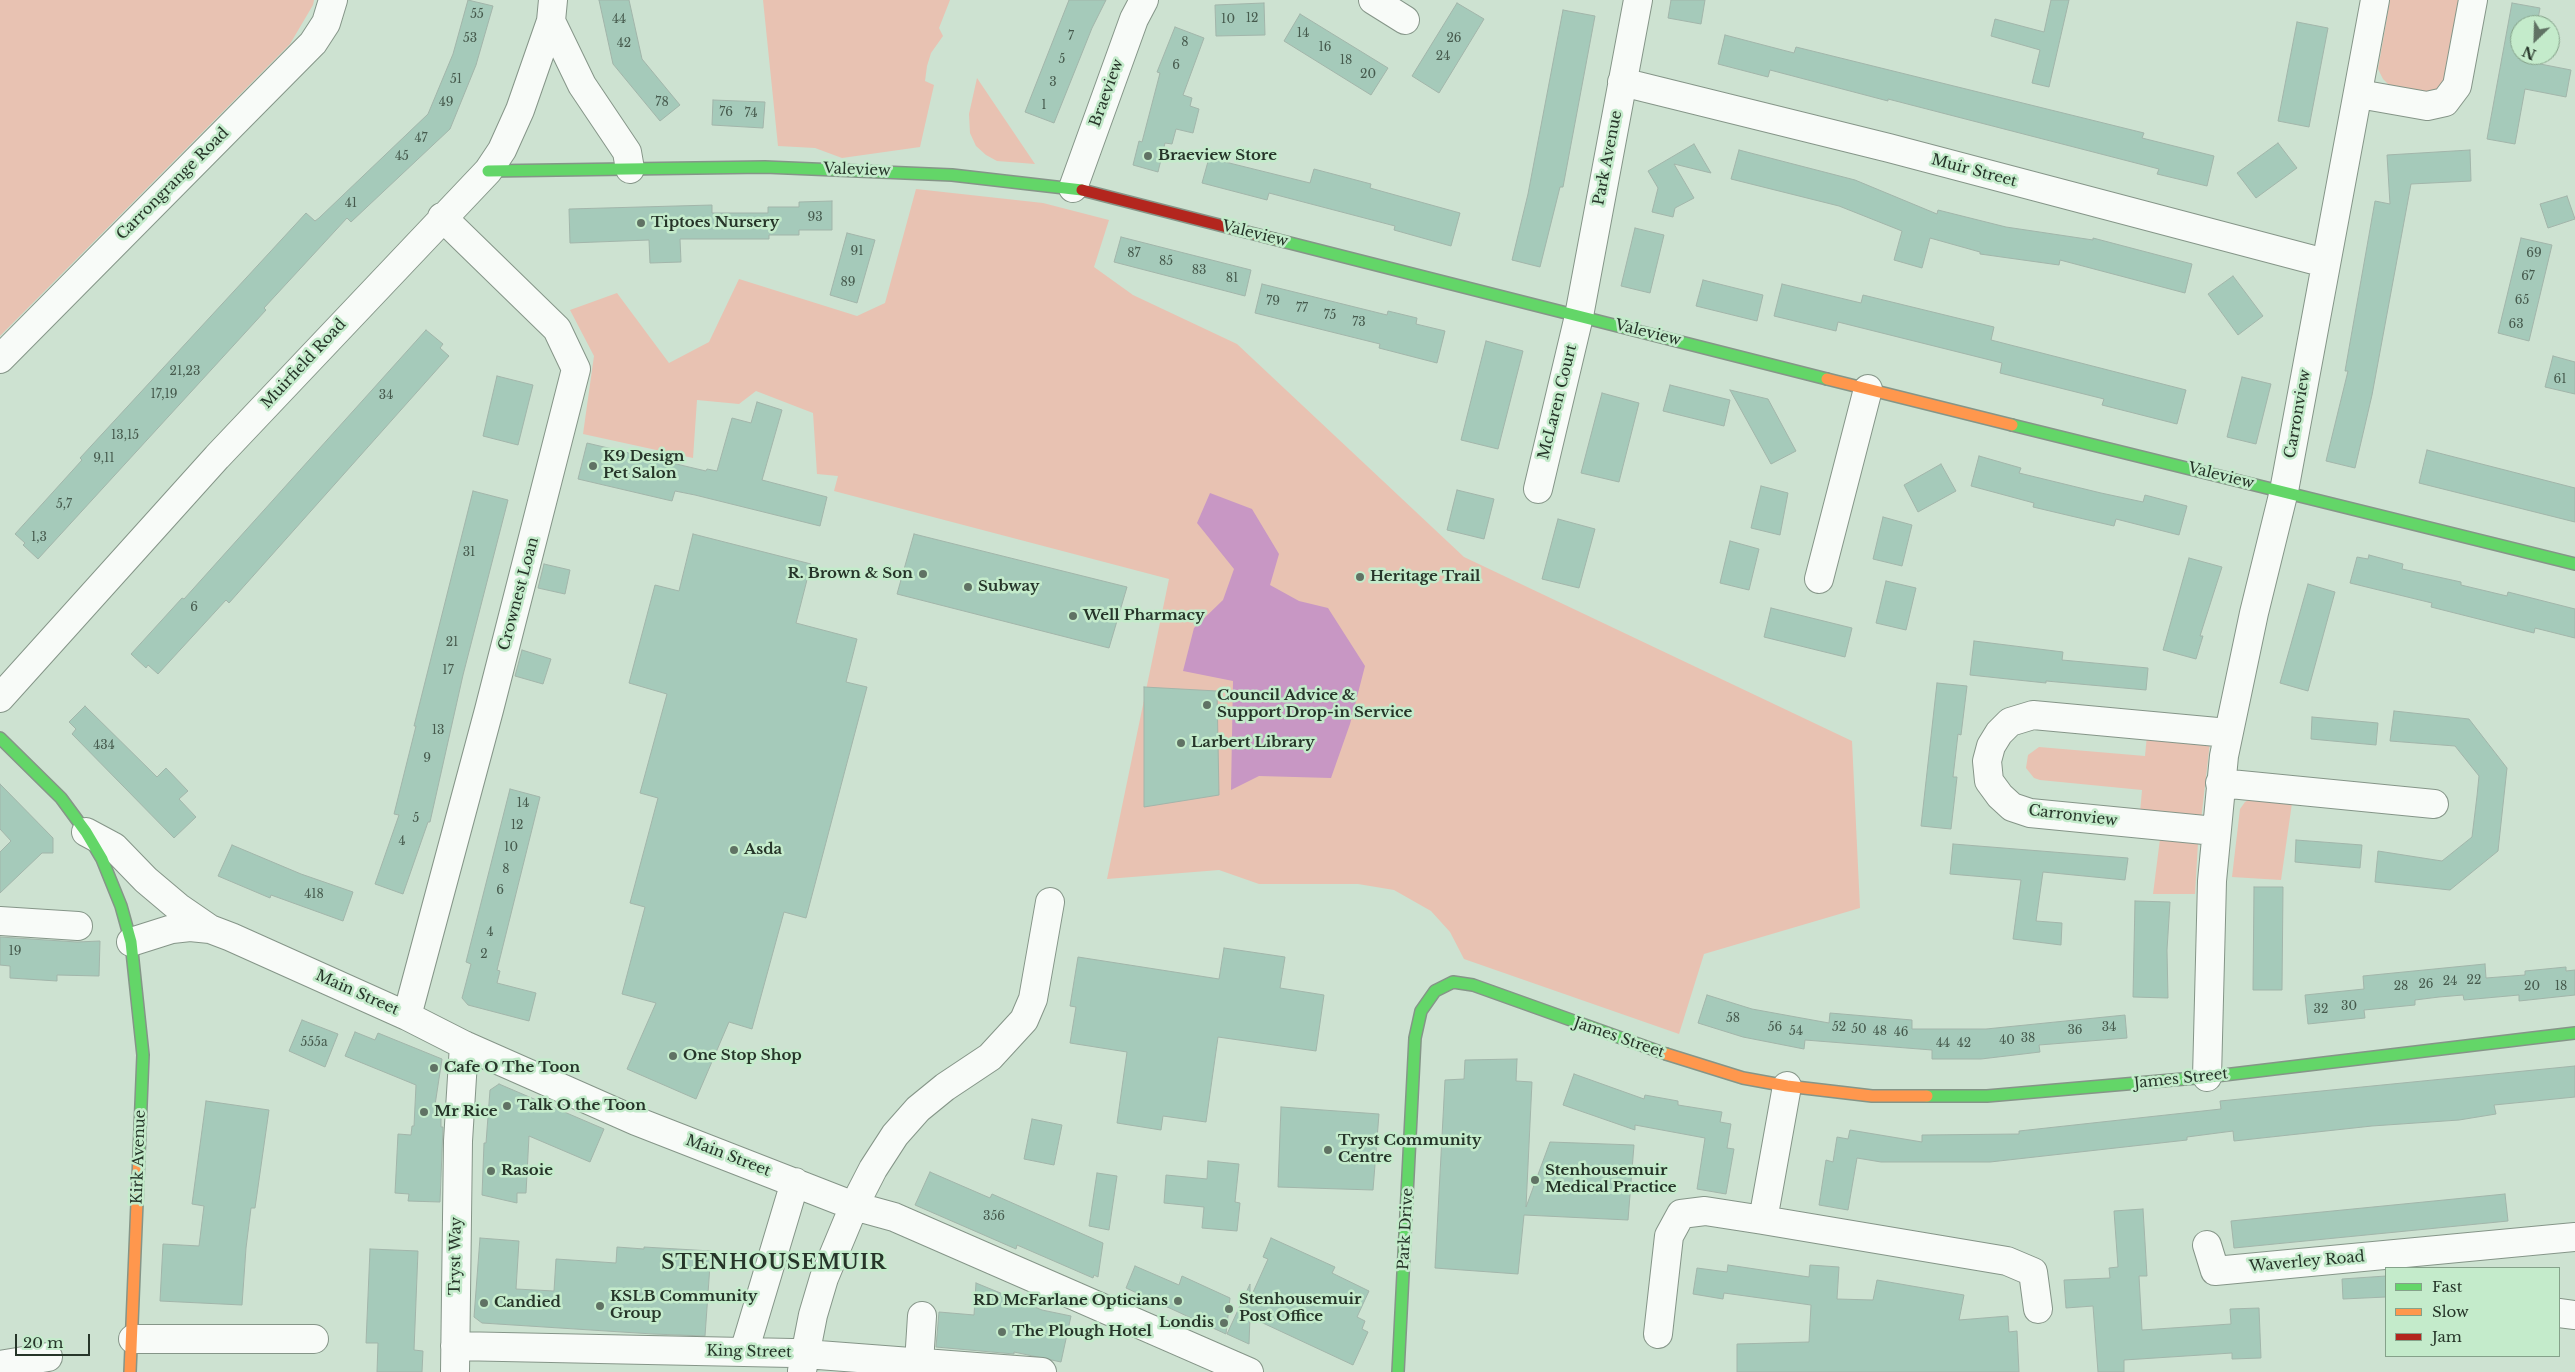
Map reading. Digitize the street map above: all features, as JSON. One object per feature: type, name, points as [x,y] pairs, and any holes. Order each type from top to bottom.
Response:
[{"type":"street","name":"Carrongrange Road","points":[[0,360],[313,43],[326,23],[333,0]]},
{"type":"street","name":"Braeview","points":[[1074,188],[1134,20],[1144,0]]},
{"type":"street","points":[[1373,0],[1405,20]]},
{"type":"street","name":"Park Avenue","points":[[1579,316],[1638,0]]},
{"type":"street","name":"Carronview","points":[[2208,1076],[2215,831],[2220,783],[2228,733],[2284,492],[2375,0]]},
{"type":"street","points":[[2359,94],[2427,106],[2445,102],[2457,86],[2473,0]]},
{"type":"street","points":[[552,10],[582,85],[627,152],[630,169]]},
{"type":"street","name":"Muirfield Road","points":[[0,698],[224,450],[442,217],[488,171],[502,150],[520,110],[552,10]]},
{"type":"street","name":"Muir Street","points":[[1622,82],[1888,148],[2326,263]]},
{"type":"street","name":"Valeview","points":[[488,171],[765,167],[952,175],[1074,188],[1868,389],[2575,564]]},
{"type":"street","name":"Crownest Loan","points":[[407,1016],[576,369],[557,329],[442,217]]},
{"type":"street","name":"McLaren Court","points":[[1538,488],[1579,316]]},
{"type":"street","points":[[1819,579],[1868,389]]},
{"type":"street","name":"Carronview","points":[[2215,831],[2030,813],[2012,806],[2000,796],[1989,781],[1987,761],[1991,746],[1999,733],[2010,722],[2033,716],[2228,733]]},
{"type":"street","name":"Main Street","points":[[0,738],[61,798],[86,832],[102,859],[121,906],[131,942],[172,929],[210,929]]},
{"type":"street","points":[[2220,783],[2434,804]]},
{"type":"street","name":"Main Street","points":[[86,832],[114,848],[146,880],[178,907],[210,929],[407,1016],[464,1045],[636,1121],[854,1206],[894,1217],[1218,1366],[1249,1372]]},
{"type":"street","points":[[803,1363],[824,1278],[854,1206],[895,1136],[918,1109],[945,1087],[990,1057],[1024,1020],[1033,999],[1050,902]]},
{"type":"street","points":[[0,922],[78,926]]},
{"type":"street","name":"Kirk Avenue","points":[[130,1372],[133,1339],[143,1055],[131,942]]},
{"type":"street","name":"James Street","points":[[1453,982],[1473,985],[1693,1063],[1743,1078],[1787,1086],[1872,1096],[1987,1096],[2208,1076],[2575,1033]]},
{"type":"street","name":"Park Drive","points":[[1398,1372],[1415,1038],[1421,1011],[1435,991],[1453,982]]},
{"type":"street","name":"Tryst Way","points":[[455,1359],[458,1141],[464,1045]]},
{"type":"street","points":[[1763,1220],[1787,1086]]},
{"type":"street","points":[[744,1352],[795,1182]]},
{"type":"street","points":[[1658,1334],[1668,1236],[1681,1214],[1705,1211],[2008,1261],[2033,1272],[2038,1310]]},
{"type":"street","name":"Waverley Road","points":[[2207,1245],[2214,1271],[2575,1237]]},
{"type":"street","points":[[2560,1313],[2575,1315]]},
{"type":"street","points":[[919,1363],[922,1316]]},
{"type":"street","points":[[133,1339],[314,1339]]},
{"type":"street","name":"King Street","points":[[455,1359],[744,1352],[803,1363],[919,1363],[1042,1372]]},
{"type":"street","points":[[0,1365],[48,1357]]},
{"type":"shaded area","points":[[0,0],[314,0],[313,5],[290,44],[0,336]]},
{"type":"shaded area","points":[[763,0],[950,0],[939,28],[943,36],[931,53],[927,66],[925,81],[934,85],[920,147],[842,158],[815,148],[778,146]]},
{"type":"shaded area","points":[[2390,0],[2463,0],[2447,82],[2438,94],[2391,87],[2383,79],[2378,69]]},
{"type":"shaded area","points":[[977,78],[1035,164],[997,161],[986,155],[976,146],[970,133],[969,114]]},
{"type":"shaded area","points":[[916,189],[1043,203],[1109,220],[1094,267],[1133,295],[1237,344],[1464,557],[1852,741],[1860,908],[1704,954],[1679,1034],[1464,959],[1450,932],[1431,911],[1394,890],[1358,884],[1259,884],[1219,870],[1107,879],[1169,579],[834,491],[838,476],[817,474],[813,413],[756,391],[739,404],[697,400],[693,458],[583,434],[594,356],[570,310],[617,293],[669,363],[709,342],[739,279],[857,316],[885,303]]},
{"type":"shaded area","points":[[1210,493],[1252,509],[1279,554],[1270,585],[1299,601],[1328,608],[1365,666],[1350,724],[1331,778],[1259,776],[1231,790],[1233,681],[1183,671],[1194,628],[1223,600],[1234,569],[1197,523]]},
{"type":"shaded area","points":[[2147,735],[2210,742],[2201,820],[2140,813],[2142,790],[2040,780],[2034,778],[2026,768],[2028,755],[2039,747],[2145,756]]},
{"type":"shaded area","points":[[2252,798],[2292,803],[2281,880],[2232,877],[2240,809],[2245,802]]},
{"type":"shaded area","points":[[2160,839],[2198,843],[2195,894],[2153,894]]},
{"type":"building","points":[[468,0],[493,6],[476,65],[450,129],[351,222],[347,218],[264,308],[266,310],[38,559],[23,545],[25,543],[15,534],[82,460],[80,458],[306,213],[315,221],[319,218],[428,114],[453,54]]},
{"type":"building","points":[[599,0],[629,0],[642,59],[680,105],[660,121],[613,64]]},
{"type":"building","points":[[1069,0],[1106,0],[1092,28],[1054,123],[1025,112]]},
{"type":"building","points":[[1671,0],[1705,0],[1701,24],[1668,18]]},
{"type":"building","points":[[2051,0],[2069,0],[2049,87],[2032,83],[2040,50],[1991,36],[1995,19],[2044,32]]},
{"type":"building","points":[[1264,3],[1265,35],[1216,36],[1215,5]]},
{"type":"building","points":[[1457,3],[1484,19],[1439,93],[1412,76]]},
{"type":"building","points":[[2512,3],[2540,8],[2539,15],[2510,15],[2510,65],[2545,65],[2571,70],[2566,97],[2525,89],[2515,144],[2487,139]]},
{"type":"building","points":[[1563,10],[1595,16],[1563,187],[1560,187],[1540,267],[1512,260],[1528,194]]},
{"type":"building","points":[[1300,14],[1388,68],[1371,95],[1284,41]]},
{"type":"building","points":[[2297,22],[2328,28],[2309,127],[2278,121]]},
{"type":"building","points":[[1175,27],[1204,38],[1183,95],[1192,98],[1190,106],[1199,109],[1193,133],[1176,129],[1172,144],[1165,143],[1158,172],[1133,165],[1139,141],[1142,142],[1160,73],[1157,72]]},
{"type":"building","points":[[1725,35],[1794,53],[1796,47],[2144,133],[2142,138],[2214,156],[2207,186],[2157,174],[2159,169],[1888,99],[1888,101],[1770,70],[1768,77],[1718,64]]},
{"type":"building","points":[[713,100],[765,102],[763,128],[712,125]]},
{"type":"building","points":[[2278,143],[2297,168],[2256,198],[2237,173]]},
{"type":"building","points":[[1694,144],[1711,173],[1674,164],[1694,198],[1675,208],[1673,217],[1652,212],[1658,188],[1648,171]]},
{"type":"building","points":[[1739,150],[1855,180],[1937,214],[1938,210],[2006,227],[2093,240],[2093,238],[2192,264],[2185,293],[2060,260],[2059,265],[1980,254],[1980,252],[1930,238],[1922,268],[1894,260],[1902,231],[1839,206],[1731,179]]},
{"type":"building","points":[[2470,150],[2471,181],[2411,184],[2372,395],[2355,468],[2326,461],[2348,371],[2345,371],[2375,201],[2390,204],[2387,155]]},
{"type":"building","points":[[1209,158],[1310,183],[1314,169],[1371,184],[1370,188],[1460,213],[1451,246],[1394,230],[1395,226],[1269,193],[1267,200],[1202,183]]},
{"type":"building","points":[[2567,196],[2575,219],[2548,228],[2540,204]]},
{"type":"building","name":"Tiptoes Nursery","points":[[832,201],[832,230],[799,230],[799,235],[769,235],[769,239],[680,239],[681,262],[650,263],[649,240],[570,243],[569,209],[712,205],[712,213],[768,213],[768,207],[799,207],[799,202]]},
{"type":"building","points":[[1635,228],[1664,235],[1650,293],[1621,286]]},
{"type":"building","points":[[847,233],[875,240],[857,303],[830,295]]},
{"type":"building","points":[[1121,237],[1251,270],[1245,296],[1114,262]]},
{"type":"building","points":[[2521,238],[2552,245],[2529,341],[2498,333]]},
{"type":"building","points":[[2233,276],[2263,316],[2238,335],[2208,294]]},
{"type":"building","points":[[1703,280],[1763,295],[1757,321],[1696,306]]},
{"type":"building","points":[[1262,284],[1387,315],[1388,311],[1417,318],[1416,324],[1445,331],[1437,363],[1379,348],[1380,344],[1255,313]]},
{"type":"building","points":[[1782,284],[1861,303],[1863,295],[1994,327],[1991,340],[2186,390],[2177,424],[2102,405],[2104,399],[2000,373],[2002,363],[1838,322],[1836,331],[1774,316]]},
{"type":"building","points":[[426,330],[443,344],[440,348],[449,356],[229,603],[226,600],[158,674],[148,665],[146,668],[131,654],[182,598],[184,599]]},
{"type":"building","points":[[1486,341],[1523,351],[1498,449],[1461,440]]},
{"type":"building","points":[[2553,356],[2575,362],[2575,394],[2545,387]]},
{"type":"building","points":[[497,376],[533,385],[518,445],[483,436]]},
{"type":"building","points":[[2242,377],[2271,384],[2256,444],[2227,437]]},
{"type":"building","points":[[1670,385],[1730,400],[1724,426],[1663,411]]},
{"type":"building","points":[[1730,390],[1768,399],[1796,451],[1771,464]]},
{"type":"building","points":[[1602,393],[1639,403],[1619,482],[1581,473]]},
{"type":"building","points":[[757,402],[782,410],[762,480],[827,497],[820,526],[675,491],[672,501],[578,479],[587,443],[706,471],[707,469],[717,471],[732,418],[751,423]]},
{"type":"building","points":[[2427,450],[2575,488],[2575,522],[2419,483]]},
{"type":"building","points":[[1979,456],[2021,468],[2019,473],[2101,493],[2143,502],[2145,495],[2187,506],[2179,535],[2116,519],[2114,526],[2071,516],[2033,507],[2034,503],[1971,486]]},
{"type":"building","points":[[1941,464],[1956,491],[1918,512],[1904,485]]},
{"type":"building","points":[[1761,486],[1788,493],[1780,535],[1751,528]]},
{"type":"building","points":[[1457,490],[1494,499],[1484,539],[1447,530]]},
{"type":"building","points":[[473,491],[508,500],[463,675],[430,822],[428,822],[403,894],[375,884],[399,815],[394,814],[416,726],[414,726]]},
{"type":"building","points":[[1883,517],[1912,525],[1902,566],[1873,559]]},
{"type":"building","points":[[1558,519],[1595,529],[1579,588],[1542,579]]},
{"type":"building","name":"Asda","points":[[693,534],[811,564],[796,623],[857,639],[846,682],[867,687],[806,918],[784,912],[752,1029],[729,1022],[696,1099],[627,1069],[656,1003],[622,994],[645,907],[630,903],[658,798],[640,793],[667,694],[629,683],[655,585],[679,591]]},
{"type":"building","points":[[914,534],[1127,587],[1109,648],[897,594]]},
{"type":"building","points":[[1730,541],[1759,549],[1749,590],[1720,583]]},
{"type":"building","points":[[2369,555],[2403,564],[2402,569],[2461,582],[2461,585],[2507,596],[2508,592],[2575,609],[2575,638],[2535,628],[2534,633],[2431,607],[2432,603],[2350,583],[2357,557],[2368,559]]},
{"type":"building","points":[[2189,558],[2222,567],[2200,636],[2203,636],[2196,659],[2163,650]]},
{"type":"building","points":[[544,564],[570,570],[565,594],[538,588]]},
{"type":"building","points":[[1886,581],[1916,588],[1906,630],[1876,623]]},
{"type":"building","points":[[2308,584],[2335,592],[2308,691],[2280,683]]},
{"type":"building","points":[[1771,608],[1852,628],[1845,657],[1764,637]]},
{"type":"building","points":[[1974,641],[2063,652],[2062,660],[2148,668],[2146,690],[2046,681],[2046,683],[1970,675]]},
{"type":"building","points":[[522,650],[551,659],[543,684],[515,676]]},
{"type":"building","points":[[1937,683],[1967,686],[1961,735],[1958,734],[1953,777],[1957,777],[1951,829],[1921,826]]},
{"type":"building","name":"Larbert Library","points":[[1144,687],[1217,691],[1219,795],[1144,807]]},
{"type":"building","points":[[85,706],[157,777],[166,768],[188,791],[179,799],[196,817],[174,838],[72,734],[76,729],[69,722]]},
{"type":"building","points":[[2394,711],[2469,719],[2507,768],[2498,851],[2450,890],[2375,882],[2378,851],[2442,861],[2472,837],[2477,796],[2479,776],[2455,746],[2390,741]]},
{"type":"building","points":[[2312,717],[2378,723],[2376,745],[2311,739]]},
{"type":"building","points":[[0,784],[53,838],[53,853],[42,853],[0,893],[0,852],[11,841],[0,829]]},
{"type":"building","points":[[510,789],[540,797],[497,970],[500,971],[497,983],[536,993],[529,1021],[468,1005],[462,998],[471,964],[466,962]]},
{"type":"building","points":[[2296,840],[2362,845],[2360,868],[2295,862]]},
{"type":"building","points":[[1953,844],[2128,858],[2125,880],[2043,872],[2036,921],[2062,923],[2061,945],[2013,939],[2021,880],[1950,874]]},
{"type":"building","points":[[232,845],[301,874],[353,892],[343,921],[271,895],[270,898],[218,876]]},
{"type":"building","points":[[2254,887],[2283,887],[2282,990],[2253,990]]},
{"type":"building","points":[[2135,901],[2170,902],[2167,950],[2168,998],[2133,997]]},
{"type":"building","points":[[0,937],[77,942],[100,941],[99,976],[57,975],[57,981],[10,978],[10,966],[0,965]]},
{"type":"building","points":[[1224,948],[1285,957],[1280,988],[1324,995],[1316,1051],[1218,1037],[1206,1122],[1163,1116],[1161,1130],[1117,1123],[1127,1052],[1070,1043],[1076,1007],[1070,1006],[1078,957],[1219,979]]},
{"type":"building","points":[[2485,964],[2486,978],[2525,975],[2525,971],[2566,967],[2566,971],[2575,970],[2575,995],[2519,1001],[2519,995],[2464,1000],[2463,995],[2439,997],[2415,1000],[2415,1005],[2364,1010],[2365,1018],[2308,1024],[2305,995],[2364,989],[2363,976]]},
{"type":"building","points":[[1707,995],[1752,1009],[1829,1023],[1830,1013],[1912,1020],[1912,1029],[1986,1029],[2125,1015],[2127,1038],[2039,1045],[2040,1052],[1981,1059],[1932,1059],[1932,1050],[1805,1040],[1804,1049],[1743,1037],[1698,1023]]},
{"type":"building","points":[[302,1020],[338,1034],[325,1067],[289,1051]]},
{"type":"building","points":[[355,1032],[375,1040],[378,1033],[442,1059],[435,1105],[441,1105],[441,1127],[443,1127],[440,1202],[408,1201],[409,1194],[395,1193],[398,1134],[411,1135],[412,1126],[414,1126],[416,1085],[345,1056]]},
{"type":"building","name":"Stenhousemuir Medical Practice","points":[[1517,1059],[1516,1081],[1532,1082],[1526,1207],[1550,1142],[1634,1145],[1628,1220],[1524,1215],[1518,1274],[1435,1268],[1445,1080],[1464,1079],[1465,1060]]},
{"type":"building","points":[[2575,1066],[2575,1097],[2494,1105],[2496,1114],[2459,1120],[2372,1126],[2234,1141],[2233,1131],[2187,1137],[2187,1140],[1990,1162],[1881,1162],[1857,1158],[1848,1210],[1819,1205],[1826,1160],[1833,1162],[1837,1137],[1848,1139],[1850,1130],[1922,1142],[1922,1135],[2019,1134],[2019,1131],[2221,1109],[2220,1101]]},
{"type":"building","points":[[1574,1074],[1644,1099],[1645,1095],[1678,1101],[1678,1105],[1722,1112],[1720,1122],[1731,1124],[1727,1148],[1734,1149],[1726,1194],[1697,1189],[1705,1138],[1635,1125],[1635,1130],[1563,1105]]},
{"type":"building","points":[[499,1084],[604,1129],[590,1162],[529,1136],[526,1193],[517,1193],[517,1203],[482,1195],[484,1143],[486,1143],[490,1090]]},
{"type":"building","points":[[206,1101],[269,1110],[255,1208],[251,1208],[242,1305],[160,1301],[163,1244],[199,1246],[204,1206],[192,1204]]},
{"type":"building","name":"Tryst Community Centre","points":[[1281,1107],[1379,1114],[1373,1190],[1278,1187]]},
{"type":"building","points":[[1032,1119],[1062,1125],[1054,1165],[1024,1159]]},
{"type":"building","points":[[1208,1161],[1239,1164],[1235,1202],[1240,1203],[1237,1231],[1202,1228],[1204,1207],[1164,1203],[1166,1175],[1207,1179]]},
{"type":"building","points":[[930,1172],[990,1198],[992,1194],[1103,1243],[1098,1277],[1094,1275],[1093,1278],[1017,1245],[1016,1249],[915,1205]]},
{"type":"building","points":[[1097,1173],[1117,1176],[1109,1230],[1089,1226]]},
{"type":"building","points":[[2505,1194],[2508,1221],[2234,1248],[2231,1221]]},
{"type":"building","points":[[2143,1209],[2147,1276],[2139,1276],[2142,1330],[2231,1324],[2230,1309],[2259,1308],[2261,1358],[2232,1359],[2232,1353],[2124,1360],[2124,1372],[2098,1372],[2093,1306],[2066,1308],[2064,1280],[2110,1278],[2109,1268],[2118,1267],[2114,1211]]},
{"type":"building","points":[[480,1238],[519,1241],[516,1289],[554,1291],[556,1259],[616,1263],[617,1247],[711,1251],[705,1336],[482,1323],[474,1317]]},
{"type":"building","points":[[1271,1238],[1335,1267],[1332,1273],[1369,1291],[1357,1317],[1365,1321],[1362,1329],[1368,1332],[1353,1365],[1250,1317],[1249,1344],[1227,1334],[1250,1284],[1250,1299],[1268,1259],[1263,1257]]},
{"type":"building","points":[[370,1249],[418,1251],[414,1350],[423,1351],[422,1372],[377,1372],[378,1343],[366,1343]]},
{"type":"building","points":[[1728,1265],[1809,1277],[1810,1265],[1839,1267],[1837,1299],[1873,1300],[1877,1280],[1964,1295],[1959,1320],[2008,1316],[2009,1332],[2017,1331],[2019,1372],[1737,1372],[1737,1344],[1809,1342],[1811,1305],[1724,1293],[1723,1299],[1693,1294],[1697,1268],[1727,1272]]},
{"type":"building","points":[[1135,1266],[1179,1285],[1182,1276],[1230,1298],[1226,1334],[1126,1288]]},
{"type":"building","points":[[2385,1276],[2385,1297],[2343,1299],[2342,1279]]},
{"type":"building","name":"The Plough Hotel","points":[[976,1283],[1042,1310],[1071,1316],[1061,1362],[1014,1352],[1014,1354],[936,1347],[939,1312],[974,1315]]},
{"type":"traffic: fast","points":[[488,171],[765,167],[952,175],[1082,190]]},
{"type":"traffic: fast","points":[[1274,239],[1827,379]]},
{"type":"traffic: fast","points":[[2012,425],[2575,564]]},
{"type":"traffic: fast","points":[[0,738],[61,798],[86,832],[102,859],[121,906],[131,942],[143,1055],[139,1154]]},
{"type":"traffic: fast","points":[[1398,1372],[1415,1038],[1421,1011],[1435,991],[1453,982],[1473,985],[1666,1054]]},
{"type":"traffic: fast","points":[[1927,1096],[1987,1096],[2207,1077],[2575,1033]]},
{"type":"traffic: slow","points":[[1827,379],[2012,425]]},
{"type":"traffic: slow","points":[[1666,1054],[1743,1078],[1787,1086],[1872,1096],[1927,1096]]},
{"type":"traffic: slow","points":[[130,1372],[139,1154]]},
{"type":"traffic: jam","points":[[1082,190],[1274,239]]},
{"type":"place","name":"Braeview Store","points":[[1148,156]]},
{"type":"place","name":"Tiptoes Nursery","points":[[641,223]]},
{"type":"place","name":"K9 Design Pet Salon","points":[[593,466]]},
{"type":"place","name":"R. Brown & Son","points":[[923,574]]},
{"type":"place","name":"Heritage Trail","points":[[1360,577]]},
{"type":"place","name":"Subway","points":[[968,587]]},
{"type":"place","name":"Well Pharmacy","points":[[1073,616]]},
{"type":"place","name":"Council Advice & Support Drop-in Service","points":[[1207,705]]},
{"type":"place","name":"Larbert Library","points":[[1181,743]]},
{"type":"place","name":"Asda","points":[[734,850]]},
{"type":"place","name":"One Stop Shop","points":[[673,1056]]},
{"type":"place","name":"Cafe O The Toon","points":[[434,1068]]},
{"type":"place","name":"Talk O the Toon","points":[[507,1106]]},
{"type":"place","name":"Mr Rice","points":[[424,1112]]},
{"type":"place","name":"Tryst Community Centre","points":[[1328,1150]]},
{"type":"place","name":"Rasoie","points":[[491,1171]]},
{"type":"place","name":"Stenhousemuir Medical Practice","points":[[1535,1180]]},
{"type":"place","name":"RD McFarlane Opticians","points":[[1178,1301]]},
{"type":"place","name":"Candied","points":[[484,1303]]},
{"type":"place","name":"KSLB Community Group","points":[[600,1306]]},
{"type":"place","name":"Stenhousemuir Post Office","points":[[1229,1309]]},
{"type":"place","name":"Londis","points":[[1224,1323]]},
{"type":"place","name":"The Plough Hotel","points":[[1002,1332]]},
{"type":"district","name":"STENHOUSEMUIR","points":[[774,1263]]}]
